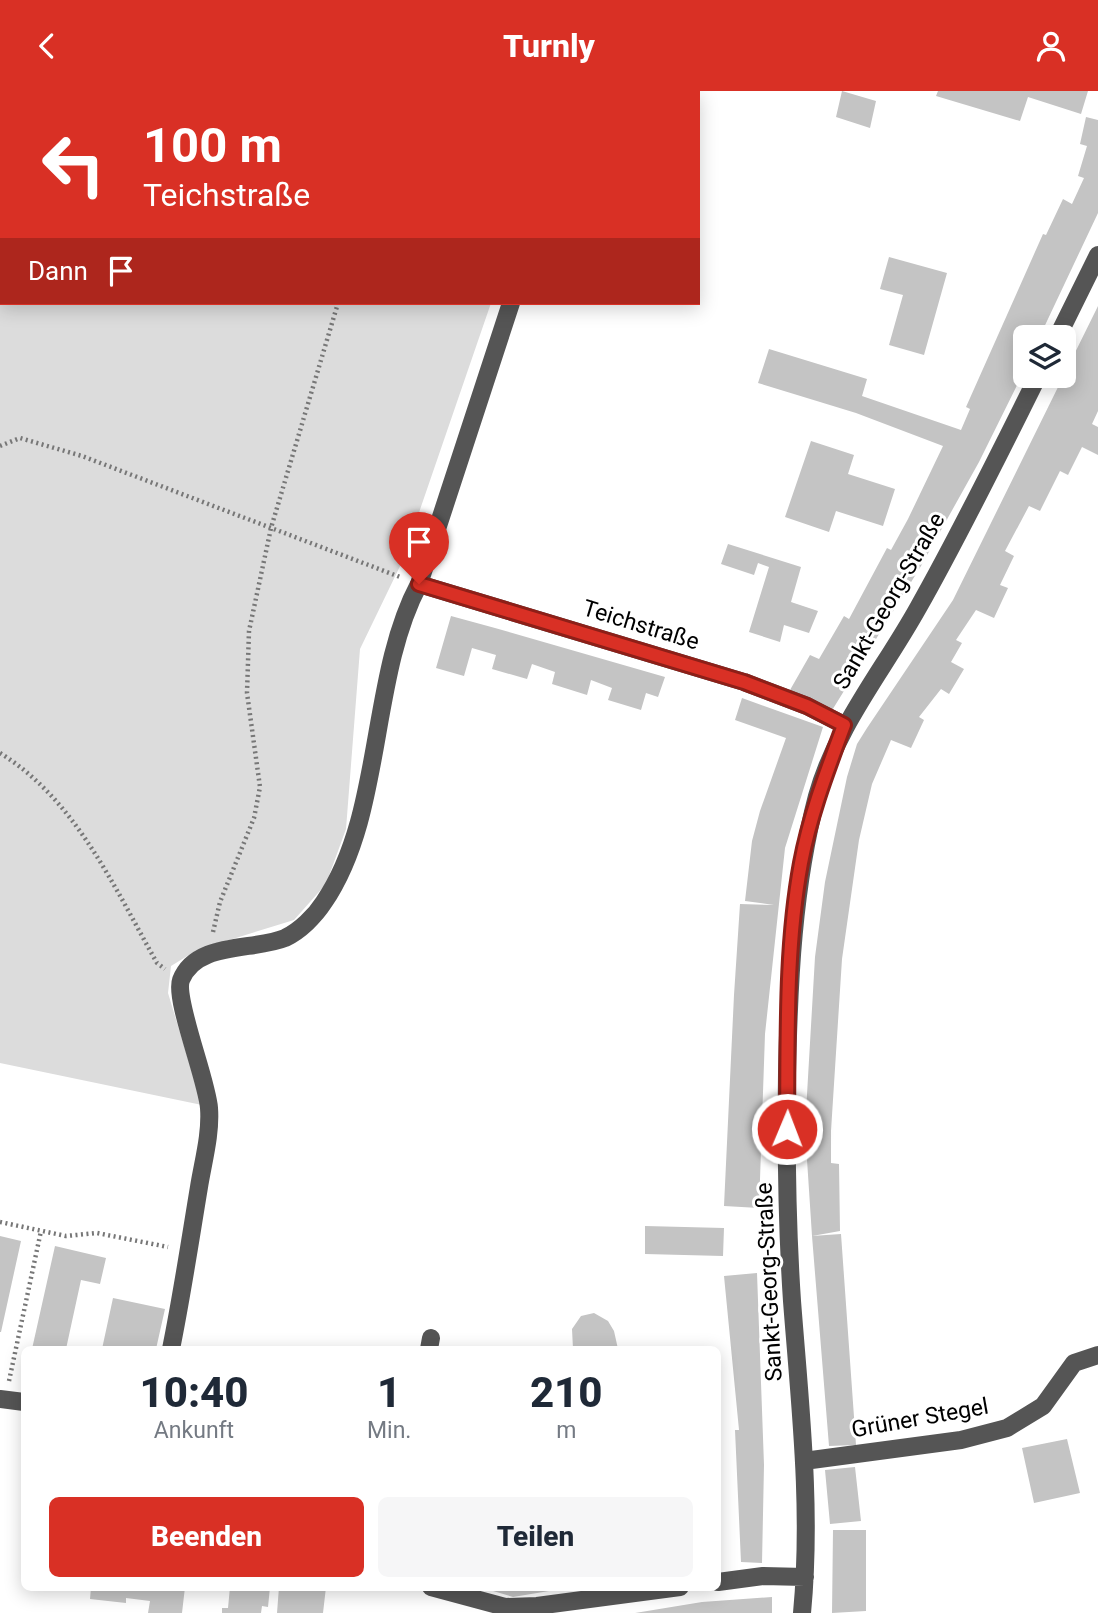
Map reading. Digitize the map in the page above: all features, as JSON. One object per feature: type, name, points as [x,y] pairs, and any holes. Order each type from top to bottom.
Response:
[{"type":"street","points":[[1063,325],[1098,255]]},
{"type":"street","points":[[172,1346],[189,1251],[209,1110],[197,1052],[181,1000],[181,980],[192,965],[207,955],[285,938],[311,919],[336,882],[347,855],[370,769],[405,611],[419,584],[509,305]]},
{"type":"street","name":"Sankt-Georg-Straße","points":[[802,1613],[805,1577],[804,1461],[790,1242],[788,1020],[801,863],[818,793],[844,725],[916,611],[1032,388]]},
{"type":"street","name":"Teichstraße","points":[[419,584],[744,682],[807,706],[844,725]]},
{"type":"street","name":"Grüner Stegel","points":[[804,1461],[961,1440],[1007,1428],[1043,1406],[1074,1363],[1098,1355]]},
{"type":"street","points":[[2,1399],[21,1402]]},
{"type":"street","points":[[721,1582],[763,1576],[805,1577]]},
{"type":"street","points":[[446,1591],[505,1607],[537,1606],[650,1591]]},
{"type":"path","points":[[207,955],[220,902],[254,818],[260,787],[247,693],[249,631],[271,529],[337,305]]},
{"type":"path","points":[[0,446],[20,438],[82,456],[419,584]]},
{"type":"path","points":[[0,753],[37,779],[59,804],[91,846],[157,963],[181,980]]},
{"type":"path","points":[[0,1222],[66,1236],[97,1233],[189,1251]]},
{"type":"path","points":[[2,1399],[41,1231]]},
{"type":"shaded area","points":[[0,305],[490,305],[402,562],[360,649],[346,829],[326,884],[294,920],[197,950],[171,966],[168,993],[202,1105],[0,1063]]},
{"type":"building","points":[[842,91],[876,101],[870,128],[836,117]]},
{"type":"building","points":[[938,91],[1088,91],[1081,114],[1028,97],[1020,121],[936,96]]},
{"type":"building","points":[[1086,117],[1098,120],[1098,213],[1045,325],[1013,325],[1013,388],[1016,388],[979,462],[921,566],[831,712],[790,690],[810,655],[819,659],[844,616],[849,619],[887,548],[891,550],[908,519],[943,446],[856,413],[758,383],[769,349],[867,379],[862,396],[961,430],[970,409],[966,407],[1043,234],[1046,235],[1063,199],[1072,204],[1084,178],[1078,176],[1087,146],[1080,144]]},
{"type":"building","points":[[889,257],[947,273],[924,355],[889,345],[903,295],[880,289]]},
{"type":"building","points":[[1098,306],[1098,411],[1092,424],[1098,427],[1098,455],[1082,447],[1068,475],[1060,471],[1040,511],[1029,506],[1005,551],[1014,556],[1000,585],[1008,588],[994,618],[976,610],[956,640],[962,643],[951,662],[964,669],[949,694],[941,689],[919,717],[924,720],[911,748],[891,740],[872,784],[859,840],[842,959],[831,1131],[831,1163],[839,1164],[840,1231],[812,1236],[805,1129],[815,957],[825,882],[847,777],[857,744],[953,600],[1058,388],[1076,388],[1076,351]]},
{"type":"building","points":[[811,441],[854,455],[848,474],[895,489],[883,526],[836,511],[829,532],[785,517]]},
{"type":"building","points":[[728,544],[801,567],[791,602],[818,611],[809,633],[784,625],[780,642],[749,632],[769,567],[758,563],[754,575],[721,564]]},
{"type":"building","points":[[451,616],[665,677],[658,697],[646,693],[641,710],[608,700],[612,688],[591,680],[587,695],[552,684],[555,672],[532,664],[527,679],[492,669],[496,655],[472,648],[464,676],[436,668]]},
{"type":"building","points":[[742,698],[823,727],[785,848],[765,1034],[759,1208],[724,1206],[734,995],[740,904],[774,905],[745,901],[752,841],[786,738],[735,720]]},
{"type":"building","points":[[645,1226],[724,1228],[723,1256],[645,1254]]},
{"type":"building","points":[[841,1234],[856,1445],[829,1446],[812,1236]]},
{"type":"building","points":[[0,1236],[21,1241],[1,1332],[0,1332]]},
{"type":"building","points":[[55,1246],[106,1258],[100,1284],[81,1280],[67,1346],[33,1346]]},
{"type":"building","points":[[757,1273],[764,1465],[762,1563],[741,1562],[735,1430],[739,1430],[724,1276]]},
{"type":"building","points":[[113,1298],[165,1309],[157,1346],[103,1346]]},
{"type":"building","points":[[594,1313],[608,1321],[614,1331],[617,1346],[573,1346],[572,1329],[581,1316]]},
{"type":"building","points":[[1067,1439],[1080,1493],[1034,1503],[1022,1448]]},
{"type":"building","points":[[855,1467],[861,1521],[830,1524],[825,1470]]},
{"type":"building","points":[[833,1530],[866,1530],[866,1611],[832,1613]]},
{"type":"building","points":[[91,1591],[185,1591],[182,1613],[148,1613],[150,1601],[126,1598],[126,1603],[90,1599]]},
{"type":"building","points":[[230,1591],[270,1591],[268,1607],[262,1606],[261,1613],[222,1613],[222,1608],[228,1608]]},
{"type":"building","points":[[279,1591],[326,1591],[323,1613],[277,1613]]},
{"type":"building","points":[[493,1591],[549,1591],[513,1597]]},
{"type":"building","points":[[772,1597],[772,1613],[635,1613],[702,1602]]},
{"type":"route","points":[[419,584],[744,682],[807,706],[844,725],[818,793],[801,863],[788,1020],[787,1129]]}]
